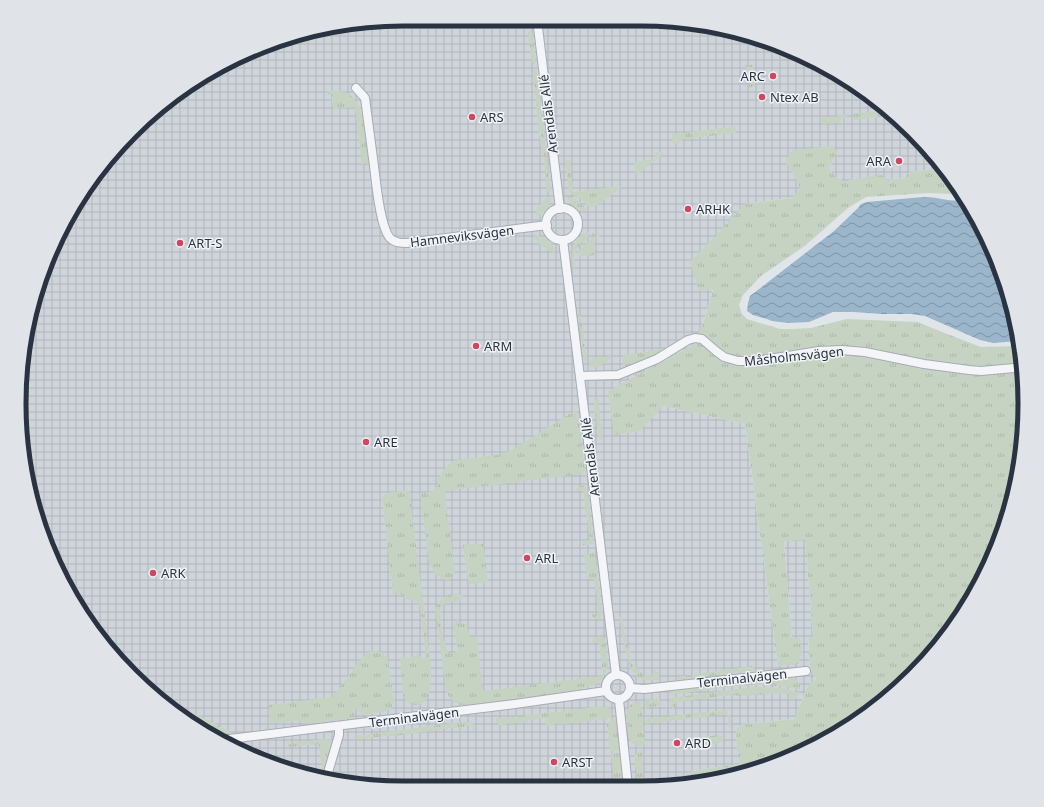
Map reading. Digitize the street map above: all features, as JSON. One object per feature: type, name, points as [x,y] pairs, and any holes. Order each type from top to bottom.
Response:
[{"type":"street","name":"Arendals Allé","points":[[538,26],[560,208]]},
{"type":"street","name":"Hamneviksvägen","points":[[356,88],[364,98],[379,206],[386,230],[389,237],[394,241],[407,243],[546,225]]},
{"type":"street","points":[[560,208],[565,208],[572,211],[578,222],[574,234],[563,240],[558,240],[552,236],[546,225],[550,214],[560,208]]},
{"type":"street","name":"Arendals Allé","points":[[563,240],[616,675]]},
{"type":"street","name":"Måsholmsvägen","points":[[580,376],[618,375],[656,359],[688,340],[695,338],[702,339],[724,357],[738,362],[818,351],[842,350],[865,352],[924,364],[969,370],[981,371],[1016,369]]},
{"type":"street","name":"Terminalvägen","points":[[630,688],[644,688],[806,670]]},
{"type":"street","points":[[621,675],[629,682],[630,688],[627,695],[619,700],[611,698],[608,695],[605,685],[607,680],[612,676],[621,675]]},
{"type":"street","name":"Terminalvägen","points":[[231,739],[501,706],[606,691]]},
{"type":"street","points":[[619,700],[627,781]]},
{"type":"street","points":[[328,773],[339,735],[339,726]]},
{"type":"shaded area","points":[[404,26],[640,26],[690,29],[714,33],[762,46],[807,65],[829,77],[870,104],[889,120],[907,137],[936,169],[910,172],[905,178],[888,180],[854,179],[844,182],[835,176],[829,168],[838,153],[785,160],[802,189],[792,198],[745,204],[713,288],[706,315],[695,344],[609,391],[663,406],[745,424],[778,666],[792,638],[784,541],[805,539],[813,636],[808,638],[810,667],[816,679],[807,687],[795,719],[742,724],[737,728],[736,741],[739,764],[692,771],[692,778],[640,781],[404,781],[354,778],[330,774],[282,761],[259,752],[237,742],[194,717],[155,687],[120,652],[104,633],[77,592],[65,570],[46,525],[39,501],[29,453],[27,428],[26,404],[29,354],[33,330],[46,282],[65,237],[77,215],[104,174],[120,155],[155,120],[174,104],[215,77],[259,55],[306,39],[354,29]]},
{"type":"green space","points":[[531,31],[536,63],[532,64],[528,32]]},
{"type":"green space","points":[[746,65],[753,65],[755,87],[749,88]]},
{"type":"green space","points":[[534,70],[537,71],[551,191],[547,192],[544,161],[539,135],[533,73]]},
{"type":"green space","points":[[327,91],[345,92],[354,98],[357,103],[363,120],[369,164],[362,165],[355,107],[340,107],[333,110],[331,94],[328,94]]},
{"type":"green space","points":[[878,111],[879,117],[854,120],[853,114]]},
{"type":"green space","points":[[846,115],[847,118],[841,119],[841,122],[822,124],[821,118]]},
{"type":"green space","points":[[735,126],[736,133],[684,139],[676,144],[673,144],[672,135]]},
{"type":"green space","points":[[832,146],[838,153],[829,168],[835,176],[844,182],[882,175],[888,180],[905,178],[909,172],[936,169],[954,194],[928,193],[866,197],[848,208],[806,245],[761,276],[743,295],[739,305],[742,314],[747,319],[780,329],[811,328],[847,319],[918,322],[981,347],[1014,346],[1018,404],[1015,453],[1011,477],[998,525],[979,570],[954,613],[940,633],[907,670],[870,703],[829,730],[807,742],[762,761],[714,774],[691,778],[691,771],[739,764],[736,741],[737,728],[742,724],[795,719],[807,687],[816,679],[810,667],[808,638],[813,636],[805,540],[784,541],[792,638],[800,639],[802,648],[801,658],[798,664],[778,666],[745,424],[663,406],[640,431],[614,435],[608,391],[695,344],[706,315],[713,289],[699,291],[690,262],[745,204],[792,198],[801,189],[785,160],[790,151]]},
{"type":"green space","points":[[661,152],[663,154],[636,175],[634,162],[656,159],[655,153]]},
{"type":"green space","points":[[565,159],[570,160],[573,192],[622,186],[602,202],[589,207],[581,199],[571,194],[569,191]]},
{"type":"green space","points":[[566,194],[583,205],[586,211],[573,207]]},
{"type":"green space","points":[[551,196],[547,209],[543,213],[536,216],[535,214],[541,203]]},
{"type":"green space","points":[[589,232],[587,239],[576,250],[574,259],[575,270],[573,270],[573,248],[577,239]]},
{"type":"green space","points":[[593,233],[599,233],[600,237],[594,238],[595,255],[577,257],[578,252],[589,241]]},
{"type":"green space","points":[[537,235],[549,241],[553,246],[555,253],[537,242],[534,236]]},
{"type":"green space","points":[[579,316],[581,316],[587,363],[584,359]]},
{"type":"green space","points":[[669,348],[627,368],[623,365],[623,355]]},
{"type":"green space","points":[[612,356],[602,365],[590,367],[589,359]]},
{"type":"green space","points":[[597,396],[603,441],[599,439],[594,404]]},
{"type":"green space","points":[[577,410],[585,469],[582,474],[445,491],[455,572],[448,580],[440,578],[433,570],[429,562],[420,494],[434,491],[434,487],[438,486],[437,481],[444,469],[455,460],[497,455],[507,452]]},
{"type":"green space","points":[[580,485],[587,488],[594,544],[583,545],[583,541],[590,540],[583,491],[577,491]]},
{"type":"green space","points":[[409,490],[431,665],[431,683],[428,696],[421,704],[415,705],[405,700],[403,696],[400,658],[410,658],[417,654],[422,658],[426,658],[421,614],[419,602],[406,599],[401,594],[393,594],[382,498],[387,493]]},
{"type":"green space","points":[[483,543],[488,582],[469,584],[463,545]]},
{"type":"green space","points":[[595,553],[602,615],[600,618],[596,619],[593,618],[592,614],[599,613],[594,579],[587,579],[584,554]]},
{"type":"green space","points":[[451,594],[464,595],[460,601],[447,602],[441,607],[443,637],[449,653],[454,653],[458,650],[454,624],[458,618],[459,623],[467,624],[469,636],[477,636],[483,691],[601,676],[603,675],[599,642],[592,643],[594,637],[602,637],[605,640],[608,662],[604,677],[597,684],[569,692],[466,705],[455,703],[450,698],[446,689],[435,608],[442,599]]},
{"type":"green space","points":[[621,616],[627,647],[632,652],[628,655],[629,659],[637,669],[644,674],[652,676],[654,670],[657,671],[659,680],[643,679],[634,673],[630,666],[625,649],[619,617]]},
{"type":"green space","points":[[372,651],[381,652],[388,659],[394,702],[390,709],[387,711],[364,715],[361,714],[357,708],[354,710],[354,716],[352,718],[309,724],[299,721],[271,723],[269,705],[331,697],[362,658]]},
{"type":"green space","points":[[753,666],[754,669],[752,671],[681,679],[678,679],[677,677]]},
{"type":"green space","points":[[792,677],[799,682],[800,690],[768,685],[752,685],[671,695],[670,692],[674,690]]},
{"type":"green space","points":[[754,687],[784,688],[800,693],[796,698],[790,700],[789,693],[740,696],[733,695],[677,702],[674,709],[671,707],[670,698]]},
{"type":"green space","points":[[660,699],[661,707],[647,707],[645,710],[645,700]]},
{"type":"green space","points":[[641,701],[645,745],[636,746],[629,737],[627,729],[627,711],[633,703]]},
{"type":"green space","points":[[604,706],[609,708],[611,711],[612,716],[608,719],[546,726],[545,718],[504,725],[499,725],[496,721],[496,719]]},
{"type":"green space","points":[[725,710],[729,714],[731,725],[730,730],[727,714],[646,724],[645,720],[647,719]]},
{"type":"green space","points":[[195,713],[231,732],[223,734],[194,717],[191,715]]},
{"type":"green space","points":[[616,718],[620,750],[610,752],[607,724]]},
{"type":"green space","points":[[462,722],[474,724],[475,731],[473,731],[472,725],[462,727],[463,732],[461,732],[460,727],[401,735],[354,738],[356,736]]},
{"type":"green space","points":[[720,735],[724,738],[720,743],[692,746],[689,743],[692,738]]},
{"type":"green space","points":[[323,739],[333,740],[325,773],[323,772],[319,744],[288,747],[287,744]]},
{"type":"green space","points":[[640,751],[643,751],[642,760],[644,781],[637,781],[634,755]]},
{"type":"green space","points":[[611,753],[620,753],[623,781],[614,781]]},
{"type":"water","points":[[923,197],[933,197],[946,200],[957,200],[979,237],[998,282],[1013,341],[993,343],[980,340],[925,316],[911,314],[833,312],[809,322],[788,323],[772,321],[753,315],[747,311],[750,296],[834,231],[861,204],[867,202]]},
{"type":"place","name":"ARC","points":[[773,76]]},
{"type":"place","name":"Ntex AB","points":[[762,97]]},
{"type":"place","name":"ARS","points":[[472,117]]},
{"type":"place","name":"ARA","points":[[899,161]]},
{"type":"place","name":"ARHK","points":[[688,209]]},
{"type":"place","name":"ART-S","points":[[180,243]]},
{"type":"place","name":"ARM","points":[[476,346]]},
{"type":"place","name":"ARE","points":[[366,442]]},
{"type":"place","name":"ARL","points":[[527,558]]},
{"type":"place","name":"ARK","points":[[153,573]]},
{"type":"place","name":"ARD","points":[[677,743]]},
{"type":"place","name":"ARST","points":[[554,762]]}]
